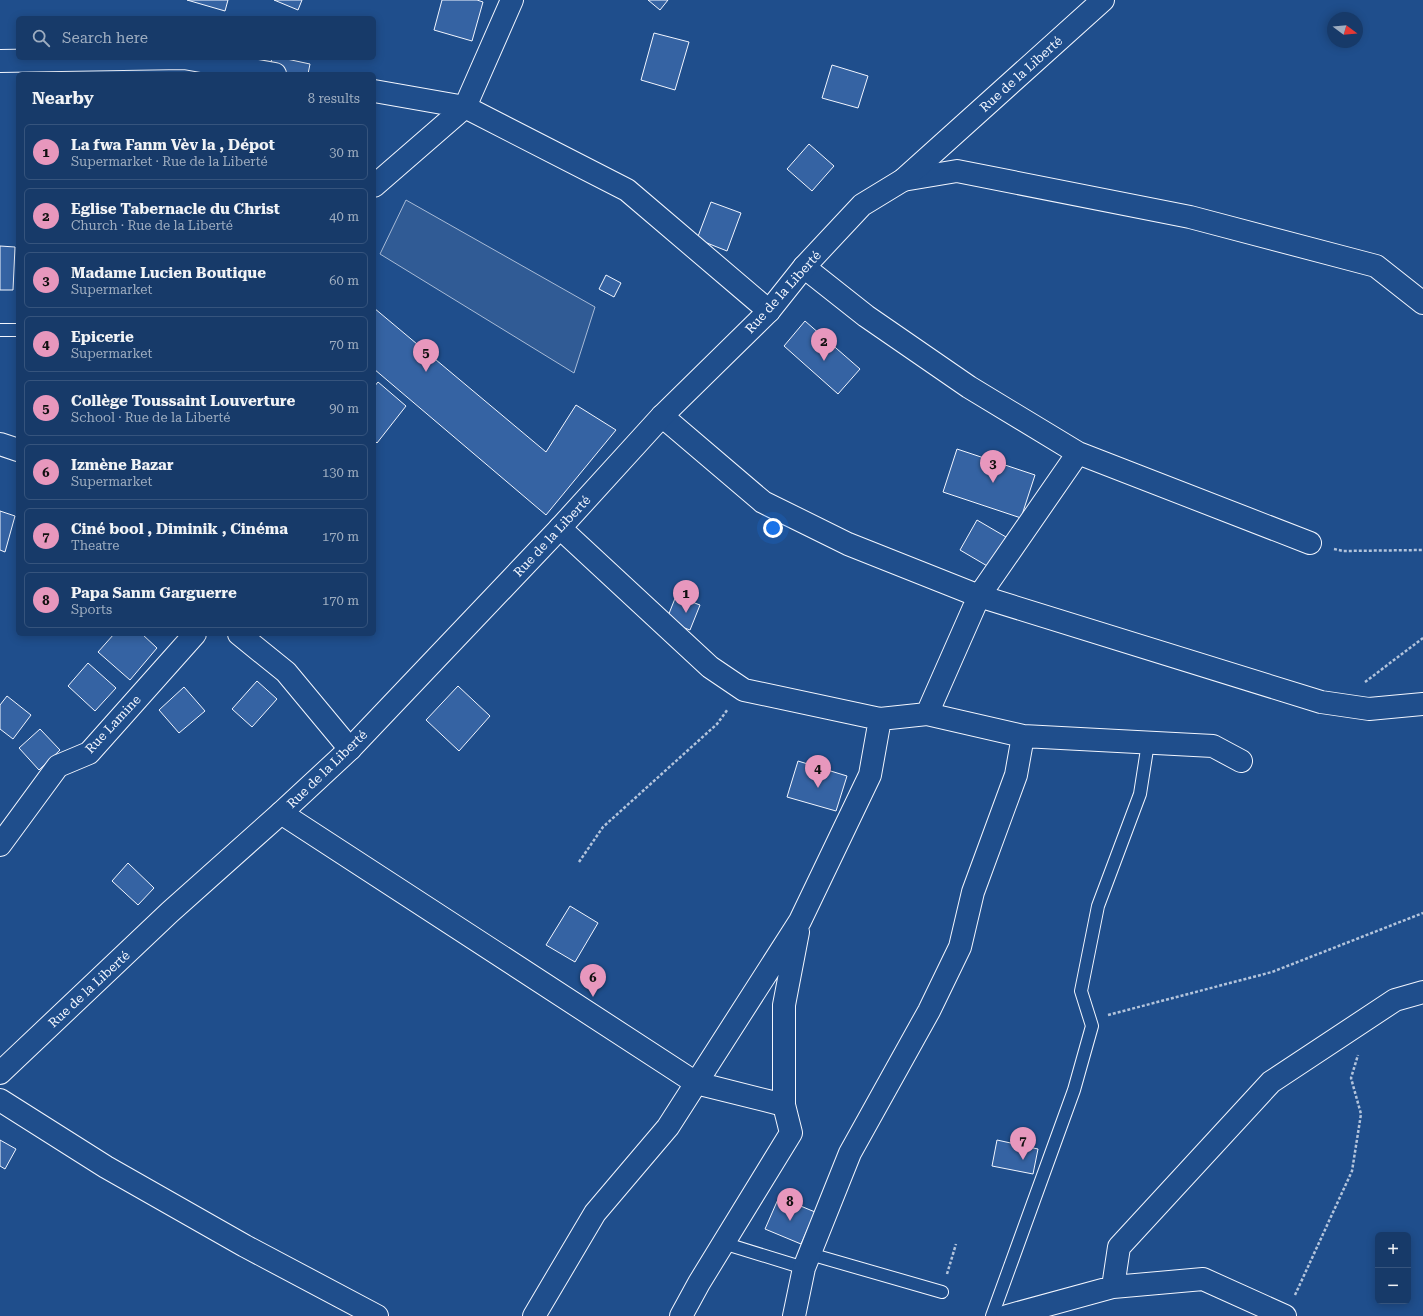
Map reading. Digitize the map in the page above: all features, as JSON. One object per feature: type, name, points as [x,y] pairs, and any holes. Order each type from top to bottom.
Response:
[{"type":"street","points":[[376,184],[465,107],[512,0]]},
{"type":"street","name":"Rue de la Liberté","points":[[0,1073],[170,912],[350,749],[560,528],[662,416],[769,311],[804,267],[862,205],[903,180],[1103,0]]},
{"type":"street","points":[[0,61],[61,60]]},
{"type":"street","points":[[195,60],[264,72]]},
{"type":"street","points":[[376,91],[465,107],[627,190],[769,311]]},
{"type":"street","points":[[903,180],[957,171],[1190,217],[1376,266],[1423,303]]},
{"type":"street","points":[[804,267],[866,316],[968,388],[1078,453],[1310,543]]},
{"type":"street","points":[[662,416],[763,502],[848,544],[979,596],[1321,702],[1370,709],[1423,704]]},
{"type":"street","points":[[0,444],[16,449]]},
{"type":"street","points":[[928,714],[979,596],[1078,453]]},
{"type":"street","points":[[560,528],[710,667],[742,689],[880,719],[928,714],[1024,736],[1213,746],[1241,761]]},
{"type":"street","name":"Rue Lamine","points":[[4,832],[58,766],[89,753],[193,636]]},
{"type":"street","points":[[241,636],[286,672],[350,749]]},
{"type":"street","points":[[534,1316],[595,1213],[668,1127],[800,921],[870,775],[880,719]]},
{"type":"street","points":[[794,1316],[807,1261],[850,1153],[929,1011],[960,947],[973,892],[1016,775],[1024,736]]},
{"type":"street","points":[[281,813],[696,1083],[784,1105]]},
{"type":"street","points":[[681,1316],[723,1243],[791,1132],[784,1105],[784,1005],[800,921]]},
{"type":"street","points":[[1112,1287],[1119,1247],[1271,1082],[1395,1000],[1423,992]]},
{"type":"street","points":[[0,1100],[106,1167],[245,1246],[377,1316]]},
{"type":"street","points":[[1007,1316],[1112,1287],[1203,1279],[1288,1309]]},
{"type":"lane","points":[[0,330],[16,330]]},
{"type":"lane","points":[[992,1316],[1074,1090],[1092,1026],[1081,991],[1098,906],[1140,794],[1148,743]]},
{"type":"lane","points":[[723,1243],[942,1292]]},
{"type":"path","points":[[1310,543],[1343,552],[1423,550]]},
{"type":"path","points":[[1364,683],[1423,638]]},
{"type":"path","points":[[579,862],[604,827],[717,724],[742,689]]},
{"type":"path","points":[[1090,1020],[1272,972],[1423,913]]},
{"type":"path","points":[[1288,1309],[1352,1171],[1361,1114],[1351,1078],[1360,1046],[1348,1031]]},
{"type":"shaded area","points":[[406,200],[595,307],[574,373],[380,254]]},
{"type":"building","points":[[187,0],[228,0],[225,11]]},
{"type":"building","points":[[274,0],[302,0],[298,10]]},
{"type":"building","points":[[442,0],[477,0],[483,2],[472,41],[434,30]]},
{"type":"building","points":[[648,0],[668,0],[660,10]]},
{"type":"building","points":[[654,33],[689,42],[675,90],[641,80]]},
{"type":"building","points":[[272,60],[291,60],[310,64],[308,72],[268,72]]},
{"type":"building","points":[[832,65],[868,76],[858,108],[822,98]]},
{"type":"building","points":[[809,144],[834,166],[812,191],[787,169]]},
{"type":"building","points":[[711,202],[741,213],[727,251],[697,239]]},
{"type":"building","points":[[0,246],[15,247],[13,290],[0,290]]},
{"type":"building","points":[[606,275],[621,283],[614,297],[599,289]]},
{"type":"building","points":[[376,310],[546,452],[576,405],[616,430],[546,515],[376,371]]},
{"type":"building","points":[[805,321],[860,369],[838,394],[784,346]]},
{"type":"building","points":[[378,382],[406,406],[377,443],[376,442],[376,384]]},
{"type":"building","points":[[957,449],[1035,475],[1021,518],[943,492]]},
{"type":"building","points":[[0,511],[15,516],[5,552],[0,550]]},
{"type":"building","points":[[977,520],[1006,537],[989,567],[960,550]]},
{"type":"building","points":[[676,596],[700,605],[690,630],[666,621]]},
{"type":"building","points":[[112,636],[144,636],[157,648],[130,680],[98,652]]},
{"type":"building","points":[[88,663],[116,688],[95,711],[68,686]]},
{"type":"building","points":[[257,681],[277,699],[252,727],[232,709]]},
{"type":"building","points":[[458,686],[490,716],[459,751],[426,720]]},
{"type":"building","points":[[184,687],[205,711],[179,733],[159,710]]},
{"type":"building","points":[[7,696],[31,715],[13,739],[0,729],[0,705]]},
{"type":"building","points":[[40,729],[60,750],[39,770],[19,748]]},
{"type":"building","points":[[798,761],[847,776],[836,811],[787,797]]},
{"type":"building","points":[[128,863],[154,888],[138,905],[112,881]]},
{"type":"building","points":[[570,906],[598,923],[575,962],[546,945]]},
{"type":"building","points":[[0,1140],[16,1149],[5,1169],[0,1166]]},
{"type":"building","points":[[997,1140],[1038,1149],[1033,1174],[992,1166]]},
{"type":"building","points":[[779,1197],[815,1212],[801,1244],[765,1229]]},
{"type":"place","name":"Eglise Tabernacle du Christ","points":[[824,361]]},
{"type":"place","name":"Collège Toussaint Louverture","points":[[426,372]]},
{"type":"place","name":"Madame Lucien Boutique","points":[[993,483]]},
{"type":"place","name":"La fwa Fanm Vèv la , Dépot","points":[[686,613]]},
{"type":"place","name":"Epicerie","points":[[818,788]]},
{"type":"place","name":"Izmène Bazar","points":[[593,997]]},
{"type":"place","name":"Ciné bool , Diminik , Cinéma","points":[[1023,1160]]},
{"type":"place","name":"Papa Sanm Garguerre","points":[[790,1221]]}]
